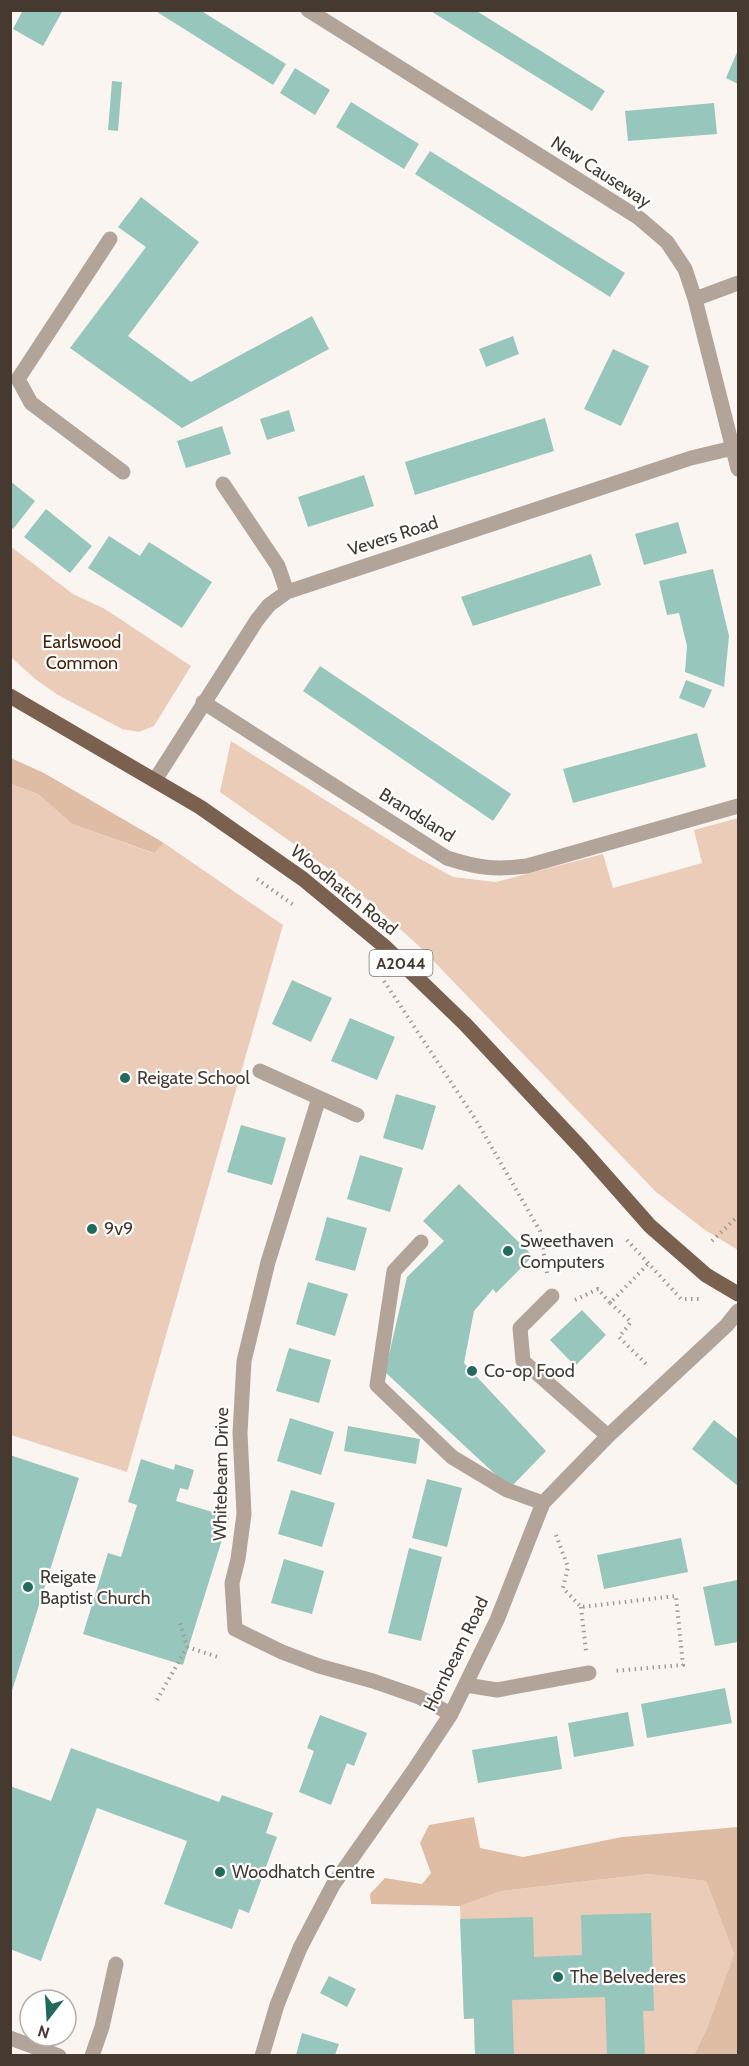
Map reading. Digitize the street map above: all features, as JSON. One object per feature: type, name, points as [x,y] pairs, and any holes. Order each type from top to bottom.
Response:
[{"type":"main road","name":"Woodhatch Road","points":[[10,696],[200,807],[303,879],[384,946],[465,1024],[582,1149],[650,1226],[706,1275],[738,1294]]},
{"type":"street","name":"New Causeway","points":[[308,10],[639,218],[667,242],[685,269],[695,299],[738,469]]},
{"type":"street","points":[[110,240],[14,380],[31,403],[123,472]]},
{"type":"street","points":[[695,299],[738,283]]},
{"type":"street","name":"Vevers Road","points":[[155,780],[257,620],[269,605],[287,592],[680,462],[733,448]]},
{"type":"street","points":[[223,484],[278,566],[287,592]]},
{"type":"street","name":"Brandsland","points":[[203,702],[447,858],[471,866],[498,869],[527,866],[738,806]]},
{"type":"street","points":[[260,1071],[357,1115]]},
{"type":"street","name":"Whitebeam Drive","points":[[319,1098],[268,1262],[244,1361],[240,1432],[244,1514],[232,1583],[236,1629],[282,1652],[419,1697],[451,1713]]},
{"type":"street","points":[[421,1242],[394,1271],[377,1386],[452,1457],[507,1490],[543,1503]]},
{"type":"street","points":[[552,1296],[520,1328],[523,1361],[608,1436]]},
{"type":"street","name":"Hornbeam Road","points":[[262,2055],[277,2005],[300,1948],[333,1885],[451,1713],[497,1620],[543,1503],[608,1436],[727,1325],[738,1311]]},
{"type":"street","points":[[466,1685],[497,1690],[589,1673]]},
{"type":"street","points":[[92,2055],[102,2027],[116,1964]]},
{"type":"street","points":[[10,2037],[59,2055]]},
{"type":"path","points":[[249,873],[303,913]]},
{"type":"path","points":[[403,999],[380,976],[476,1120],[540,1231],[552,1296],[574,1300],[598,1289],[631,1322],[619,1337],[650,1368]]},
{"type":"path","points":[[712,1240],[738,1216]]},
{"type":"path","points":[[626,1238],[681,1299]]},
{"type":"path","points":[[610,1303],[648,1264]]},
{"type":"path","points":[[543,1503],[568,1568],[563,1588],[581,1607],[589,1673],[683,1665],[676,1596],[581,1607]]},
{"type":"path","points":[[157,1700],[187,1647],[179,1619]]},
{"type":"path","points":[[187,1647],[221,1658]]},
{"type":"green space","name":"Earlswood Common","points":[[10,546],[73,594],[105,609],[191,666],[154,726],[139,732],[122,729],[58,695],[35,679],[11,657]]},
{"type":"green space","points":[[231,741],[413,855],[453,877],[496,882],[603,854],[613,888],[702,863],[694,830],[738,818],[738,1250],[705,1230],[656,1192],[421,948],[349,883],[220,792]]},
{"type":"green space","name":"Reigate School","points":[[11,784],[38,794],[72,824],[153,853],[164,843],[283,925],[127,1472],[11,1435]]},
{"type":"green space","points":[[650,1874],[706,1881],[734,1954],[707,2028],[694,2055],[475,2055],[474,2019],[464,2019],[460,1906],[502,1891]]},
{"type":"shaded area","points":[[11,758],[44,773],[164,843],[154,853],[72,824],[38,794],[11,784]]},
{"type":"shaded area","points":[[474,1817],[480,1848],[523,1857],[622,1837],[738,1827],[738,2055],[694,2055],[707,2028],[734,1954],[706,1881],[649,1874],[502,1891],[460,1906],[371,1904],[370,1894],[385,1878],[422,1884],[431,1873],[420,1843],[429,1825]]},
{"type":"building","points":[[23,10],[63,10],[43,46],[13,29]]},
{"type":"building","points":[[154,10],[200,10],[286,64],[273,85]]},
{"type":"building","points":[[429,10],[475,10],[605,91],[592,111]]},
{"type":"building","points":[[738,50],[738,84],[726,78]]},
{"type":"building","points":[[295,68],[330,90],[315,115],[280,93]]},
{"type":"building","points":[[112,81],[122,82],[118,131],[108,130]]},
{"type":"building","points":[[351,102],[419,144],[404,169],[336,127]]},
{"type":"building","points":[[714,103],[717,134],[628,141],[625,111]]},
{"type":"building","points":[[430,151],[625,273],[610,297],[415,174]]},
{"type":"building","points":[[141,197],[199,242],[128,336],[191,382],[312,316],[329,349],[182,428],[70,348],[146,247],[118,227]]},
{"type":"building","points":[[513,336],[519,354],[486,367],[479,349]]},
{"type":"building","points":[[613,349],[649,366],[621,426],[584,409]]},
{"type":"building","points":[[289,410],[295,431],[267,440],[260,419]]},
{"type":"building","points":[[545,418],[554,451],[415,495],[405,462]]},
{"type":"building","points":[[222,426],[231,454],[186,468],[177,441]]},
{"type":"building","points":[[364,475],[374,506],[308,527],[298,497]]},
{"type":"building","points":[[10,481],[35,501],[13,529],[10,526]]},
{"type":"building","points":[[46,509],[92,546],[70,573],[24,537]]},
{"type":"building","points":[[678,522],[687,553],[644,565],[635,534]]},
{"type":"building","points":[[109,536],[140,556],[149,542],[212,582],[182,628],[88,568]]},
{"type":"building","points":[[591,554],[601,585],[473,626],[461,597]]},
{"type":"building","points":[[713,569],[729,636],[724,687],[685,672],[687,646],[679,613],[667,615],[659,581]]},
{"type":"building","points":[[320,666],[511,794],[493,821],[303,691]]},
{"type":"building","points":[[686,680],[712,690],[704,708],[679,698]]},
{"type":"building","points":[[697,733],[706,767],[573,803],[563,769]]},
{"type":"building","points":[[292,980],[332,998],[311,1042],[272,1024]]},
{"type":"building","points":[[350,1018],[395,1037],[377,1080],[331,1061]]},
{"type":"building","points":[[396,1094],[436,1106],[423,1150],[383,1138]]},
{"type":"building","points":[[241,1125],[286,1138],[272,1185],[227,1172]]},
{"type":"building","points":[[360,1155],[403,1168],[390,1212],[347,1199]]},
{"type":"building","points":[[459,1184],[533,1256],[496,1293],[493,1289],[474,1311],[464,1363],[546,1451],[510,1488],[385,1372],[407,1277],[444,1241],[423,1221]]},
{"type":"building","points":[[327,1217],[367,1228],[355,1271],[315,1260]]},
{"type":"building","points":[[308,1282],[348,1294],[335,1336],[296,1324]]},
{"type":"building","points":[[582,1310],[606,1335],[575,1366],[550,1340]]},
{"type":"building","points":[[289,1348],[331,1360],[319,1403],[276,1391]]},
{"type":"building","points":[[290,1418],[334,1432],[321,1475],[277,1461]]},
{"type":"building","points":[[714,1420],[738,1439],[738,1486],[692,1449]]},
{"type":"building","points":[[348,1426],[420,1439],[416,1464],[344,1451]]},
{"type":"building","name":"Reigate Baptist Church","points":[[10,1455],[79,1478],[11,1694],[10,1694]]},
{"type":"building","points":[[141,1459],[174,1470],[175,1464],[194,1470],[188,1490],[180,1488],[176,1501],[229,1517],[183,1665],[83,1634],[108,1553],[121,1557],[137,1505],[128,1502]]},
{"type":"building","points":[[427,1479],[462,1488],[447,1547],[412,1538]]},
{"type":"building","points":[[291,1490],[335,1503],[322,1547],[278,1534]]},
{"type":"building","points":[[681,1538],[688,1572],[604,1589],[597,1555]]},
{"type":"building","points":[[409,1548],[442,1557],[421,1641],[388,1633]]},
{"type":"building","points":[[284,1559],[324,1571],[312,1614],[271,1603]]},
{"type":"building","points":[[737,1580],[738,1642],[715,1646],[703,1587]]},
{"type":"building","points":[[725,1688],[732,1723],[647,1738],[641,1704]]},
{"type":"building","points":[[628,1712],[634,1746],[574,1757],[568,1723]]},
{"type":"building","points":[[320,1715],[367,1733],[354,1766],[347,1763],[331,1805],[299,1792],[314,1751],[307,1748]]},
{"type":"building","points":[[557,1736],[562,1769],[478,1783],[472,1750]]},
{"type":"building","name":"Woodhatch Centre","points":[[71,1748],[219,1802],[222,1795],[273,1813],[266,1833],[277,1837],[249,1913],[239,1909],[232,1929],[164,1904],[187,1841],[97,1808],[41,1961],[10,1949],[10,1786],[51,1801]]},
{"type":"building","name":"The Belvederes","points":[[651,1913],[654,2011],[643,2011],[645,2055],[607,2055],[605,1997],[512,2000],[514,2055],[475,2055],[474,2018],[464,2019],[460,1919],[533,1917],[534,1957],[582,1955],[581,1915]]},
{"type":"building","points":[[329,1976],[356,1989],[347,2007],[320,1993]]},
{"type":"building","points":[[302,2033],[339,2044],[335,2055],[296,2055]]},
{"type":"place","name":"Reigate School","points":[[125,1078]]},
{"type":"place","name":"9v9","points":[[92,1229]]},
{"type":"place","name":"Sweethaven Computers","points":[[508,1251]]},
{"type":"place","name":"Co-op Food","points":[[472,1371]]},
{"type":"place","name":"Reigate Baptist Church","points":[[28,1587]]},
{"type":"place","name":"Woodhatch Centre","points":[[220,1872]]},
{"type":"place","name":"The Belvederes","points":[[558,1977]]}]
